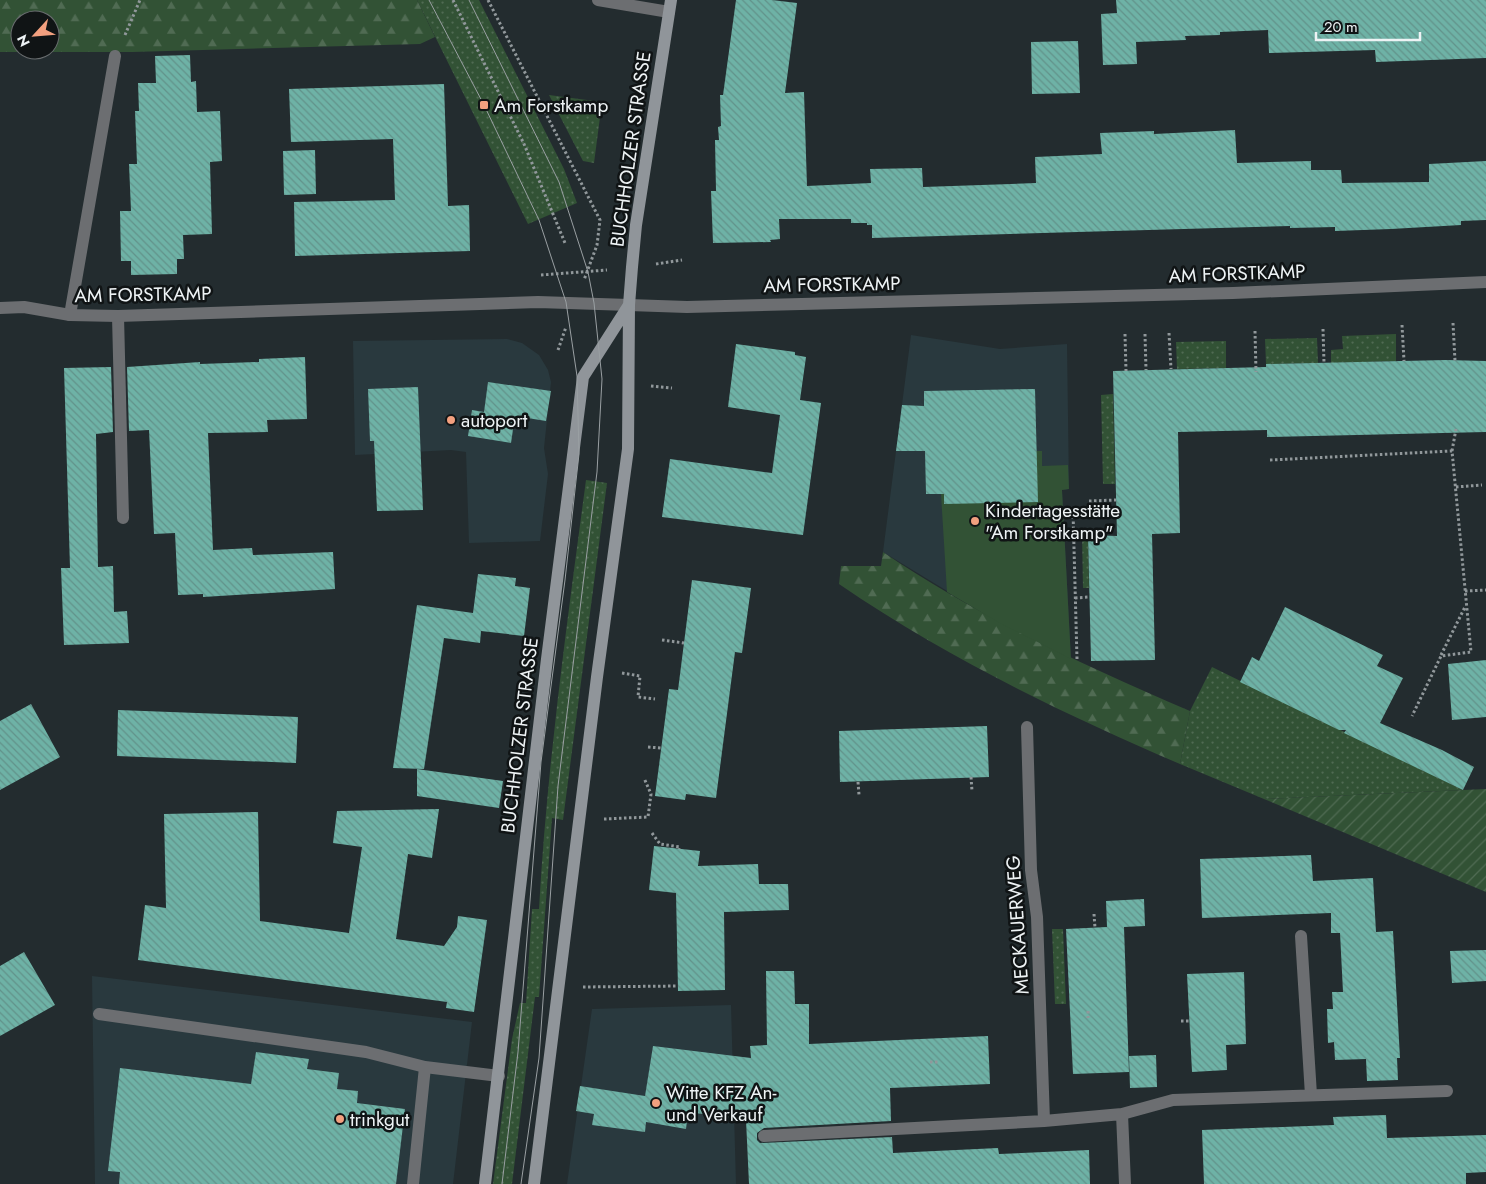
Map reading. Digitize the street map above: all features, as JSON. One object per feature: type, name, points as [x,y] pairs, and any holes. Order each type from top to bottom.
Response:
[{"type":"main road","name":"BUCHHOLZER STRASSE","points":[[534,1184],[598,667],[628,449],[629,305],[636,225],[670,6]]},
{"type":"main road","name":"BUCHHOLZER STRASSE","points":[[485,1184],[499,1076],[516,909],[583,377],[629,305]]},
{"type":"street","points":[[598,0],[670,6]]},
{"type":"street","points":[[70,315],[115,56]]},
{"type":"street","name":"AM FORSTKAMP","points":[[0,308],[24,307],[70,315],[118,316],[531,302],[687,307],[1046,298],[1486,282]]},
{"type":"street","points":[[118,316],[123,518]]},
{"type":"street","name":"MECKAUERWEG","points":[[1027,727],[1031,870],[1037,917],[1044,1121]]},
{"type":"street","points":[[1301,936],[1311,1094]]},
{"type":"street","points":[[99,1014],[366,1052],[425,1067],[499,1076]]},
{"type":"street","points":[[413,1184],[425,1067]]},
{"type":"street","points":[[764,1136],[1044,1121],[1122,1114],[1173,1100],[1447,1091]]},
{"type":"street","points":[[1122,1114],[1125,1184]]},
{"type":"path","points":[[115,56],[140,0]]},
{"type":"path","points":[[452,0],[524,144],[565,243]]},
{"type":"path","points":[[488,0],[600,220]]},
{"type":"path","points":[[1453,323],[1455,361]]},
{"type":"path","points":[[1402,325],[1404,361]]},
{"type":"path","points":[[1324,329],[1324,363]]},
{"type":"path","points":[[1255,331],[1256,372]]},
{"type":"path","points":[[1170,333],[1171,369]]},
{"type":"path","points":[[1125,334],[1126,370]]},
{"type":"path","points":[[1145,334],[1146,370]]},
{"type":"path","points":[[656,386],[672,388]]},
{"type":"path","points":[[1441,656],[1471,652],[1452,451],[1456,428]]},
{"type":"path","points":[[1270,460],[1452,451]]},
{"type":"path","points":[[1456,487],[1482,485]]},
{"type":"path","points":[[1089,502],[1116,500]]},
{"type":"path","points":[[1077,659],[1073,511],[1090,510]]},
{"type":"path","points":[[1465,591],[1486,590]]},
{"type":"path","points":[[1075,598],[1089,597]]},
{"type":"path","points":[[1412,716],[1466,605]]},
{"type":"path","points":[[662,640],[684,643]]},
{"type":"path","points":[[622,673],[640,676],[638,697],[655,699]]},
{"type":"path","points":[[648,747],[661,748]]},
{"type":"path","points":[[971,777],[972,791]]},
{"type":"path","points":[[603,819],[648,817],[651,794],[644,778]]},
{"type":"path","points":[[858,782],[859,795]]},
{"type":"path","points":[[652,833],[660,844],[680,847],[679,849]]},
{"type":"path","points":[[1094,914],[1095,928]]},
{"type":"path","points":[[580,986],[595,988],[678,986]]},
{"type":"path","points":[[1088,1011],[1088,1018]]},
{"type":"path","points":[[1181,1021],[1189,1021]]},
{"type":"path","points":[[930,1062],[940,1062]]},
{"type":"shaded area","name":"Kindertagesstätte \"Am Forstkamp\"","points":[[911,335],[1000,349],[1067,344],[1069,489],[1062,490],[1071,659],[998,622],[883,552]]},
{"type":"shaded area","name":"autoport","points":[[507,339],[522,343],[539,355],[548,370],[551,382],[544,448],[548,474],[540,541],[469,543],[466,452],[451,450],[355,455],[353,341]]},
{"type":"shaded area","points":[[92,976],[472,1022],[453,1184],[95,1184]]},
{"type":"shaded area","name":"Witte KFZ An- und Verkauf","points":[[731,1005],[736,1184],[567,1184],[592,1009]]},
{"type":"green space","points":[[0,0],[417,0],[435,37],[420,44],[132,52],[60,52],[60,10],[10,10],[10,52],[0,52]]},
{"type":"green space","points":[[417,0],[479,0],[564,169],[577,203],[528,224]]},
{"type":"green space","points":[[549,95],[602,102],[594,163],[583,161]]},
{"type":"green space","points":[[1396,334],[1396,361],[1331,363],[1331,350],[1343,349],[1342,336]]},
{"type":"green space","points":[[1317,338],[1318,363],[1266,364],[1265,339]]},
{"type":"green space","points":[[1226,341],[1226,368],[1177,369],[1176,342]]},
{"type":"green space","points":[[1113,394],[1115,484],[1103,484],[1101,395]]},
{"type":"green space","points":[[1036,451],[1042,451],[1042,466],[1068,465],[1069,489],[1062,490],[1071,659],[998,622],[947,592],[941,494]]},
{"type":"green space","points":[[586,480],[607,483],[563,820],[552,818],[539,997],[535,997],[512,1184],[493,1184],[512,1039],[520,1003],[526,1003],[532,909],[539,909],[552,748]]},
{"type":"green space","points":[[1082,533],[1091,533],[1088,536],[1089,588],[1083,588]]},
{"type":"green space","points":[[883,552],[956,598],[1032,639],[1190,711],[1180,764],[1048,704],[963,660],[880,611],[839,584],[841,566],[881,566]]},
{"type":"green space","points":[[1212,667],[1463,790],[1264,799],[1180,764],[1190,711]]},
{"type":"green space","points":[[1486,789],[1486,892],[1264,799]]},
{"type":"green space","points":[[1052,929],[1063,929],[1066,1004],[1055,1004]]},
{"type":"building","points":[[736,0],[772,0],[797,3],[785,93],[804,92],[807,186],[871,183],[870,169],[922,168],[923,187],[1036,183],[1035,157],[1102,154],[1100,133],[1154,131],[1154,134],[1235,130],[1237,163],[1311,161],[1311,170],[1341,170],[1342,183],[1429,182],[1429,164],[1486,161],[1486,220],[1461,221],[1461,225],[1335,231],[1335,227],[1290,228],[1290,226],[872,238],[872,225],[867,225],[867,223],[851,223],[851,219],[779,219],[780,239],[770,240],[771,242],[713,243],[711,191],[716,191],[715,140],[719,140],[718,127],[721,126],[720,95],[723,95]]},
{"type":"building","points":[[1116,0],[1486,0],[1486,58],[1376,62],[1375,50],[1269,53],[1268,30],[1220,32],[1220,35],[1185,36],[1186,40],[1136,42],[1137,64],[1103,65],[1101,14],[1117,13]]},
{"type":"building","points":[[1078,41],[1080,93],[1032,94],[1031,42]]},
{"type":"building","points":[[190,55],[191,82],[196,81],[197,112],[220,111],[222,161],[210,162],[212,234],[183,235],[184,259],[177,259],[177,274],[131,275],[131,261],[121,261],[120,211],[131,211],[129,164],[137,164],[135,111],[139,111],[138,83],[156,83],[155,56]]},
{"type":"building","points":[[444,84],[448,206],[469,205],[470,251],[295,256],[294,202],[395,200],[393,139],[291,142],[289,89]]},
{"type":"building","points":[[315,150],[316,194],[284,195],[283,151]]},
{"type":"building","points":[[736,344],[795,352],[795,355],[806,357],[800,400],[821,403],[803,535],[662,517],[670,459],[772,473],[780,415],[728,407]]},
{"type":"building","points":[[305,357],[307,419],[267,420],[268,432],[208,433],[213,550],[252,548],[253,555],[333,552],[335,589],[203,597],[203,594],[178,595],[175,533],[154,534],[149,430],[129,431],[127,367],[200,362],[200,364],[259,362],[259,359]]},
{"type":"building","points":[[1446,360],[1486,361],[1486,432],[1267,437],[1267,430],[1178,432],[1180,533],[1152,534],[1155,660],[1091,661],[1088,535],[1117,536],[1113,371],[1266,367],[1266,364]]},
{"type":"building","points":[[111,367],[113,432],[96,434],[98,567],[113,566],[114,612],[127,611],[129,643],[64,645],[61,568],[70,568],[64,368]]},
{"type":"building","points":[[488,382],[551,391],[546,421],[515,416],[511,443],[468,436],[472,410],[484,412]]},
{"type":"building","points":[[418,387],[423,510],[377,511],[374,441],[370,441],[368,389]]},
{"type":"building","points":[[1035,389],[1038,502],[944,504],[944,494],[926,494],[925,451],[896,451],[902,405],[924,406],[924,391]]},
{"type":"building","points":[[478,574],[516,578],[515,586],[530,588],[524,636],[481,631],[480,643],[444,638],[424,769],[393,768],[417,605],[473,613]]},
{"type":"building","points":[[692,580],[751,588],[742,653],[735,652],[716,798],[686,794],[685,800],[655,796],[669,689],[678,690]]},
{"type":"building","points":[[1285,607],[1383,655],[1377,666],[1403,678],[1380,723],[1442,750],[1474,767],[1463,790],[1344,733],[1346,730],[1339,730],[1240,682],[1252,657],[1259,661]]},
{"type":"building","points":[[1486,660],[1486,717],[1452,720],[1448,664]]},
{"type":"building","points":[[31,704],[60,757],[0,790],[0,721]]},
{"type":"building","points":[[118,710],[298,717],[296,763],[117,756]]},
{"type":"building","points":[[987,726],[989,777],[840,782],[839,731]]},
{"type":"building","points":[[417,769],[503,781],[499,808],[417,796]]},
{"type":"building","points":[[439,809],[432,858],[408,854],[396,939],[444,946],[457,927],[458,916],[487,920],[474,1012],[446,1008],[447,1002],[138,960],[145,905],[166,908],[164,814],[258,812],[260,921],[349,933],[362,847],[333,843],[337,811]]},
{"type":"building","points":[[654,846],[700,851],[698,866],[758,864],[759,884],[788,884],[789,910],[724,912],[725,990],[678,991],[676,893],[649,890]]},
{"type":"building","points":[[1311,855],[1313,881],[1373,878],[1376,932],[1393,931],[1400,1058],[1397,1058],[1398,1080],[1367,1081],[1366,1059],[1335,1060],[1334,1042],[1328,1043],[1327,1009],[1333,1009],[1332,992],[1343,992],[1340,933],[1331,933],[1331,913],[1202,918],[1200,859]]},
{"type":"building","points":[[1144,899],[1145,926],[1124,927],[1129,1072],[1073,1074],[1066,929],[1107,927],[1106,901]]},
{"type":"building","points":[[1486,950],[1486,981],[1452,983],[1450,951]]},
{"type":"building","points":[[24,952],[55,1005],[0,1036],[0,966]]},
{"type":"building","points":[[766,971],[794,971],[795,1004],[809,1004],[809,1044],[988,1036],[990,1084],[890,1088],[891,1121],[764,1128],[757,1133],[757,1140],[760,1143],[892,1137],[893,1153],[998,1148],[999,1154],[1089,1150],[1090,1184],[749,1184],[746,1120],[688,1112],[686,1129],[646,1122],[645,1132],[592,1125],[594,1114],[576,1111],[580,1086],[645,1096],[653,1046],[751,1058],[750,1046],[767,1045]]},
{"type":"building","points":[[1244,972],[1246,1044],[1226,1045],[1227,1070],[1192,1072],[1187,974]]},
{"type":"building","points":[[256,1052],[309,1059],[307,1069],[339,1073],[337,1089],[358,1091],[357,1103],[405,1109],[396,1184],[119,1184],[120,1172],[108,1171],[120,1068],[251,1084]]},
{"type":"building","points":[[1156,1055],[1157,1087],[1130,1088],[1129,1056]]},
{"type":"building","points":[[1386,1115],[1387,1138],[1486,1135],[1486,1172],[1466,1173],[1466,1184],[1204,1184],[1202,1130],[1334,1125],[1333,1117]]},
{"type":"tram line","points":[[429,0],[484,105],[539,220],[566,302],[577,376],[579,454],[565,580],[541,762],[518,1052],[502,1184]]},
{"type":"tram line","points":[[469,0],[559,182],[588,272],[594,303],[602,379],[597,472],[558,786],[539,1058],[521,1184]]},
{"type":"place","name":"Am Forstkamp","points":[[484,105]]},
{"type":"place","name":"autoport","points":[[451,420]]},
{"type":"place","name":"Kindertagesstätte \"Am Forstkamp\"","points":[[975,521]]},
{"type":"place","name":"Witte KFZ An- und Verkauf","points":[[656,1103]]},
{"type":"place","name":"trinkgut","points":[[340,1119]]}]
